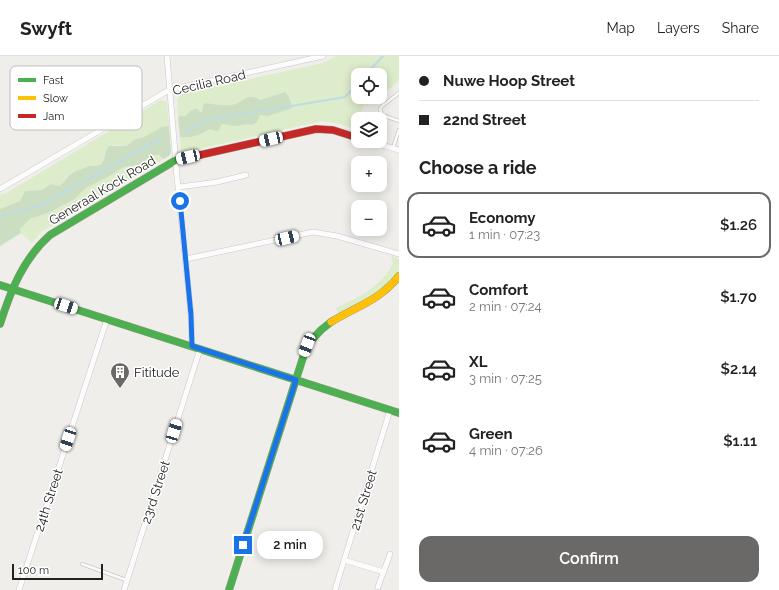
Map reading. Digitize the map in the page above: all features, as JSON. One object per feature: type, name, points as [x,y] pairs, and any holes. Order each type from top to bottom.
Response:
[{"type":"street","points":[[167,56],[191,315],[192,346]]},
{"type":"street","name":"Cecilia Road","points":[[142,106],[169,90],[323,56]]},
{"type":"street","name":"Generaal Kock Road","points":[[0,324],[11,288],[34,251],[45,239],[176,160],[316,129],[333,130],[351,136]]},
{"type":"street","name":"Cecilia Road","points":[[0,188],[100,130]]},
{"type":"street","points":[[387,147],[399,150]]},
{"type":"street","points":[[178,187],[216,182],[246,175]]},
{"type":"street","points":[[186,259],[313,232],[337,236],[399,254]]},
{"type":"street","points":[[229,590],[307,345],[321,328],[340,316],[372,301],[383,293],[399,276]]},
{"type":"street","points":[[0,285],[399,413]]},
{"type":"street","name":"24th Street","points":[[19,590],[107,319]]},
{"type":"street","name":"23rd Street","points":[[124,590],[200,349]]},
{"type":"street","name":"21st Street","points":[[335,590],[390,410]]},
{"type":"street","points":[[378,587],[390,554]]},
{"type":"street","points":[[344,560],[384,572]]},
{"type":"lane","points":[[399,93],[382,106],[380,112],[384,116],[399,121]]},
{"type":"lane","points":[[393,149],[399,130]]},
{"type":"lane","points":[[82,564],[127,580]]},
{"type":"green space","points":[[336,56],[399,56],[399,81],[387,90],[387,68],[351,68],[351,104],[364,104],[361,112],[351,112],[351,128],[336,123],[322,121],[182,152],[180,137],[189,138],[210,129],[219,130],[222,124],[233,126],[245,123],[252,125],[260,115],[292,108],[291,101],[285,92],[260,100],[248,97],[231,105],[206,103],[203,105],[202,112],[190,111],[186,116],[178,117],[177,100],[181,94],[323,63]]},
{"type":"green space","points":[[285,92],[291,102],[292,108],[268,116],[260,115],[257,122],[252,125],[245,124],[235,126],[222,124],[219,130],[216,131],[210,129],[195,136],[180,137],[178,117],[186,116],[190,111],[195,109],[202,112],[203,105],[206,103],[231,105],[248,97],[260,100]]},
{"type":"green space","points":[[161,100],[167,102],[169,126],[162,127],[144,137],[134,140],[126,146],[114,145],[104,155],[103,162],[100,165],[71,173],[65,182],[59,186],[49,185],[42,190],[25,191],[20,201],[0,209],[0,195],[8,192],[111,130],[142,130],[142,111]]},
{"type":"green space","points":[[169,126],[170,155],[164,159],[159,155],[154,155],[138,165],[124,167],[86,188],[75,199],[48,213],[30,219],[20,229],[21,233],[0,246],[0,209],[20,201],[25,191],[42,190],[51,184],[59,186],[74,172],[90,166],[98,166],[102,164],[109,146],[126,146],[134,140],[144,137],[162,127]]},
{"type":"green space","points":[[154,155],[159,155],[164,159],[41,232],[32,243],[21,233],[20,229],[30,219],[48,213],[75,199],[86,188],[124,167],[138,165]]},
{"type":"green space","points":[[392,256],[399,259],[399,270],[386,285],[377,293],[338,313],[336,308],[369,290],[383,278],[393,263],[391,258]]},
{"type":"waterway","points":[[372,68],[383,56]]},
{"type":"waterway","points":[[186,131],[207,120],[345,97],[351,91]]},
{"type":"waterway","points":[[0,216],[39,206],[162,138]]},
{"type":"traffic: fast","points":[[0,324],[14,287],[25,265],[32,254],[50,235],[176,160],[200,155]]},
{"type":"traffic: fast","points":[[0,285],[399,413]]},
{"type":"traffic: fast","points":[[229,590],[307,345],[331,322]]},
{"type":"traffic: slow","points":[[331,322],[376,297],[399,276]]},
{"type":"traffic: jam","points":[[200,155],[316,129],[333,130],[351,136]]},
{"type":"place","name":"Fititude","points":[[120,389]]},
{"type":"route","points":[[180,201],[191,315],[192,346],[296,380],[243,545]]}]
